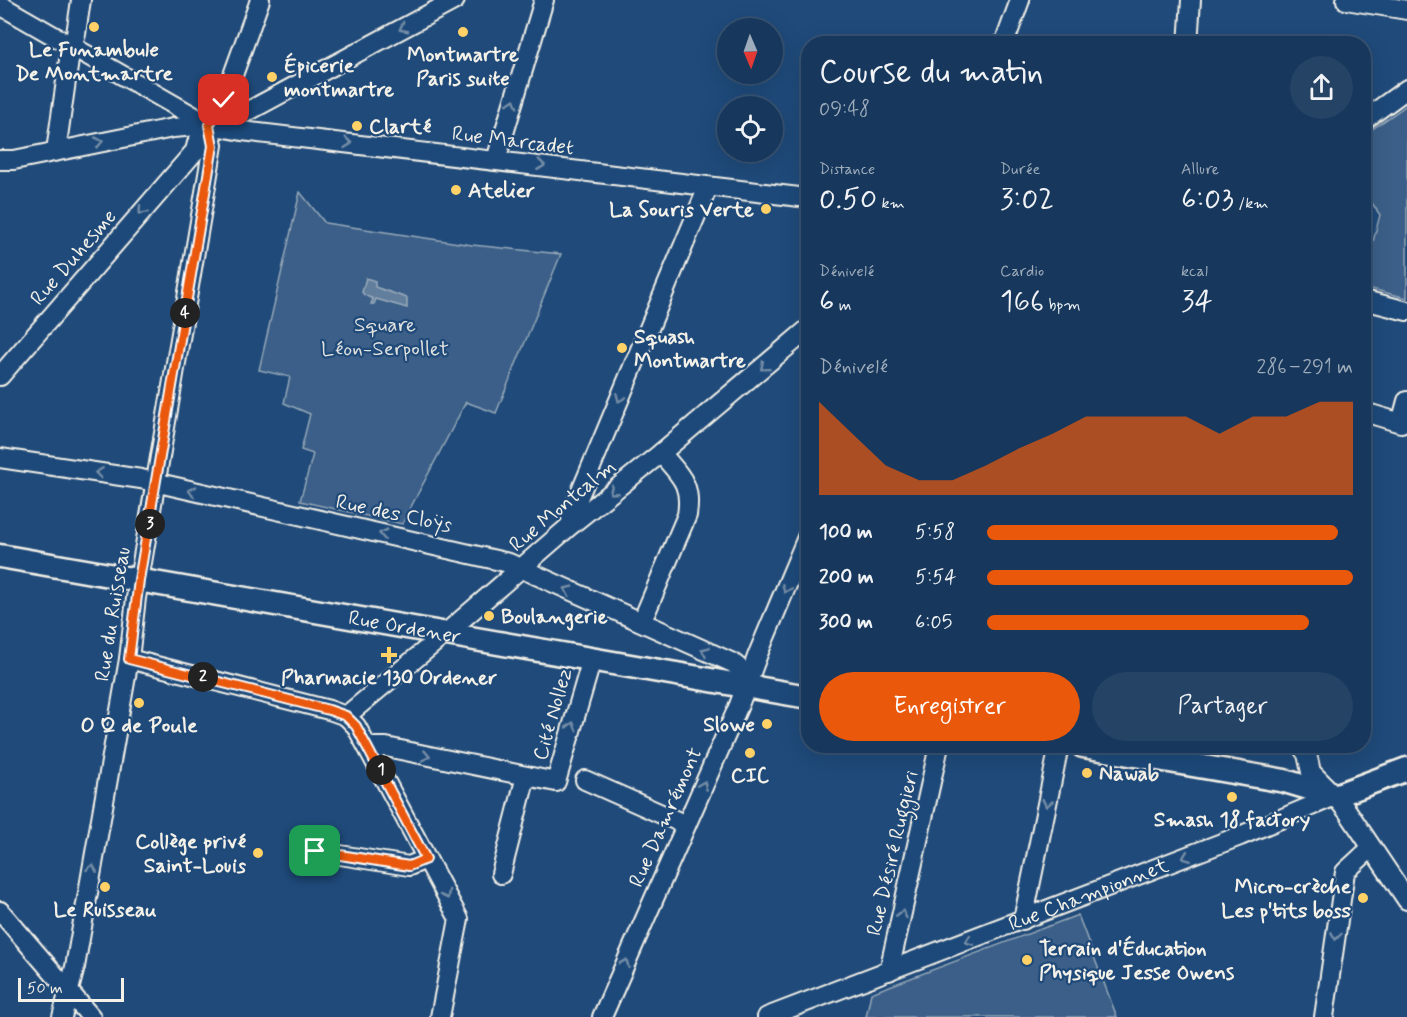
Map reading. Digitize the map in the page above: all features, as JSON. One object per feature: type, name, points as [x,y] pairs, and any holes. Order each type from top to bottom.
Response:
[{"type":"main road","name":"Rue Ordener","points":[[0,556],[801,696]]},
{"type":"main road","points":[[1123,753],[1285,781],[1335,796]]},
{"type":"main road","name":"Rue Championnet","points":[[1335,796],[1407,769]]},
{"type":"street","points":[[56,151],[69,60],[81,0]]},
{"type":"street","name":"Rue Duhesme","points":[[0,376],[195,151],[197,143],[224,100],[260,0]]},
{"type":"street","points":[[0,5],[209,125],[243,114],[455,0]]},
{"type":"street","points":[[496,160],[544,0]]},
{"type":"street","points":[[1007,36],[1020,0]]},
{"type":"street","points":[[1189,36],[1191,0]]},
{"type":"street","points":[[1346,0],[1407,10]]},
{"type":"street","points":[[1371,115],[1407,89]]},
{"type":"street","name":"Rue Marcadet","points":[[0,160],[14,160],[173,128],[209,125],[254,133],[801,197]]},
{"type":"street","name":"Rue du Ruisseau","points":[[62,1017],[82,925],[129,659],[139,580],[213,146],[209,125]]},
{"type":"street","points":[[181,167],[196,171],[207,182]]},
{"type":"street","points":[[572,524],[571,517],[579,496],[708,186]]},
{"type":"street","points":[[1371,302],[1407,311]]},
{"type":"street","name":"Rue Montcalm","points":[[346,716],[572,524],[661,453],[801,335]]},
{"type":"street","points":[[1371,414],[1404,424],[1407,401]]},
{"type":"street","points":[[646,612],[687,515],[689,500],[686,484],[661,453]]},
{"type":"street","name":"Rue des Cloÿs","points":[[0,458],[156,482],[509,563],[733,663],[744,672],[746,686]]},
{"type":"street","name":"Rue Damrémont","points":[[602,1017],[746,686],[801,552]]},
{"type":"street","points":[[129,659],[329,710],[346,716],[356,726],[459,919],[440,1017]]},
{"type":"street","name":"Cité Nollez","points":[[501,874],[526,776],[556,782],[591,659]]},
{"type":"street","points":[[369,747],[386,747],[526,776]]},
{"type":"street","name":"Rue Désiré Ruggieri","points":[[889,971],[937,753]]},
{"type":"street","points":[[1023,920],[1058,753]]},
{"type":"street","points":[[1305,753],[1311,772],[1335,796],[1407,900]]},
{"type":"street","points":[[585,780],[686,825]]},
{"type":"street","name":"Rue Championnet","points":[[767,1017],[1240,836],[1335,796]]},
{"type":"street","points":[[1324,1017],[1345,872],[1371,848]]},
{"type":"street","points":[[315,851],[409,866],[426,859]]},
{"type":"street","points":[[0,911],[91,1017]]},
{"type":"green space","points":[[1407,105],[1407,298],[1371,289],[1371,249],[1380,215],[1371,202],[1371,130]]},
{"type":"green space","name":"Square Léon-Serpollet","points":[[300,192],[325,223],[472,245],[561,254],[496,413],[466,402],[402,524],[300,501],[313,454],[301,450],[310,414],[284,403],[290,377],[259,370]]},
{"type":"green space","name":"Terrain d'Éducation Physique Jesse Owens","points":[[1078,915],[1117,1017],[866,1017],[871,993]]},
{"type":"shaded area","points":[[366,278],[375,281],[375,287],[407,298],[407,308],[376,299],[374,304],[371,304],[373,299],[362,292]]},
{"type":"place","name":"Le Funambule De Montmartre","points":[[94,27]]},
{"type":"place","name":"Montmartre Paris suite","points":[[463,32]]},
{"type":"place","name":"Épicerie montmartre","points":[[272,77]]},
{"type":"place","name":"Clarté","points":[[357,126]]},
{"type":"place","name":"Atelier","points":[[456,190]]},
{"type":"place","name":"La Souris Verte","points":[[766,209]]},
{"type":"place","name":"Squash Montmartre","points":[[622,348]]},
{"type":"place","name":"Boulangerie","points":[[489,616]]},
{"type":"place","name":"Pharmacie 130 Ordener","points":[[389,655]]},
{"type":"place","name":"O Q de Poule","points":[[139,703]]},
{"type":"place","name":"Slowe","points":[[767,724]]},
{"type":"place","name":"CIC","points":[[750,753]]},
{"type":"place","name":"Nawab","points":[[1087,773]]},
{"type":"place","name":"Smash 18 factory","points":[[1232,797]]},
{"type":"place","name":"Collège privé Saint-Louis","points":[[258,853]]},
{"type":"place","name":"Le Ruisseau","points":[[105,887]]},
{"type":"place","name":"Micro-crèche Les p'tits boss","points":[[1363,898]]},
{"type":"place","name":"Terrain d'Éducation Physique Jesse Owens","points":[[1027,960]]},
{"type":"route","points":[[224,100],[209,125],[213,146],[136,598],[129,659],[329,710],[346,716],[356,726],[426,859],[409,866],[315,851]]}]
